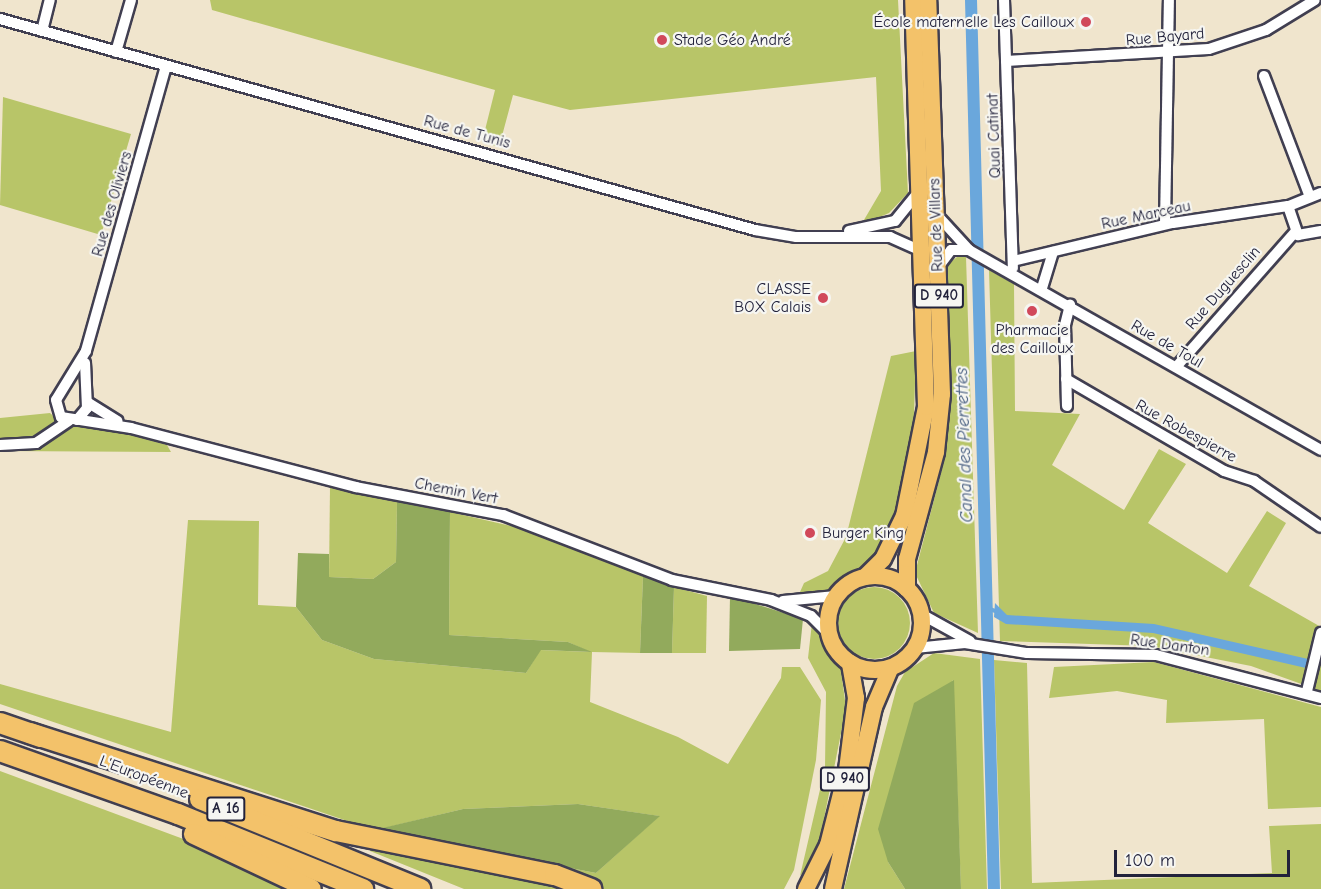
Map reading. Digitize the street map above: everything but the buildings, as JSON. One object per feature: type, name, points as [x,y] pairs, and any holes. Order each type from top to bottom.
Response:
[{"type":"highway","name":"L'Européenne","points":[[0,723],[420,889]]},
{"type":"highway","points":[[30,733],[347,834],[555,875],[591,889]]},
{"type":"highway","name":"L'Européenne","points":[[0,753],[178,814],[363,889]]},
{"type":"highway","points":[[0,753],[311,889]]},
{"type":"main road","name":"Rue de Villars","points":[[865,577],[883,559],[898,529],[922,444],[927,386],[913,0]]},
{"type":"main road","name":"Rue de Villars","points":[[907,589],[907,559],[928,487],[940,417],[938,269],[940,221],[928,0]]},
{"type":"main road","points":[[865,577],[889,578],[907,589],[921,614],[915,648],[891,667],[871,670],[850,663],[828,633],[836,596],[865,577]]},
{"type":"main road","name":"D 940","points":[[806,889],[832,834],[847,770],[856,698],[850,663]]},
{"type":"main road","name":"D 940","points":[[832,889],[874,706],[891,667]]},
{"type":"street","points":[[42,31],[50,0]]},
{"type":"street","points":[[116,52],[131,0]]},
{"type":"street","name":"Quai Catinat","points":[[1004,0],[1013,267]]},
{"type":"street","points":[[1165,224],[1168,0]]},
{"type":"street","name":"Rue Bayard","points":[[1006,61],[1167,54],[1258,34],[1315,0]]},
{"type":"street","name":"Rue de Tunis","points":[[0,19],[755,230],[810,236],[896,238],[922,252]]},
{"type":"street","name":"Rue des Oliviers","points":[[86,351],[166,66]]},
{"type":"street","points":[[1264,76],[1316,195]]},
{"type":"street","name":"Rue de Tunis","points":[[810,236],[888,223],[909,210],[920,188]]},
{"type":"street","name":"Rue Marceau","points":[[1013,267],[1053,252],[1165,224],[1288,206],[1316,195]]},
{"type":"street","points":[[1288,206],[1295,232],[1303,236],[1321,231]]},
{"type":"street","points":[[940,221],[969,250]]},
{"type":"street","name":"Rue Duguesclin","points":[[1177,366],[1295,232]]},
{"type":"street","points":[[938,269],[953,249],[969,250]]},
{"type":"street","name":"Rue de Toul","points":[[969,250],[998,264],[1013,267],[1070,305],[1321,450]]},
{"type":"street","points":[[1042,288],[1053,252]]},
{"type":"street","points":[[1067,406],[1065,325],[1070,305]]},
{"type":"street","points":[[73,420],[56,408],[86,351]]},
{"type":"street","points":[[0,445],[36,443],[73,420],[86,399],[86,351]]},
{"type":"street","name":"Rue Robespierre","points":[[1066,379],[1224,471],[1254,481],[1321,527]]},
{"type":"street","name":"Chemin Vert","points":[[66,390],[86,399],[131,428]]},
{"type":"street","name":"Chemin Vert","points":[[73,420],[131,428],[356,487],[503,515],[672,580],[771,600]]},
{"type":"street","points":[[771,600],[813,602],[836,596]]},
{"type":"street","points":[[771,600],[811,616],[828,633]]},
{"type":"street","points":[[921,614],[976,644]]},
{"type":"street","points":[[1306,691],[1321,633]]},
{"type":"street","points":[[915,648],[976,644]]},
{"type":"street","name":"Rue Danton","points":[[976,644],[1004,649],[1156,655],[1306,691],[1321,698]]},
{"type":"green space","name":"Stade Géo André","points":[[210,0],[898,0],[908,193],[889,213],[861,225],[881,191],[876,77],[570,110],[513,95],[499,147],[482,142],[495,90],[212,10]]},
{"type":"green space","points":[[3,97],[131,134],[101,235],[0,205]]},
{"type":"green space","points":[[957,257],[966,257],[978,633],[934,613],[915,573],[944,461],[952,387],[946,266]]},
{"type":"green space","points":[[989,270],[1014,284],[1015,411],[1080,414],[1052,465],[1124,510],[1159,449],[1186,464],[1148,523],[1227,573],[1267,511],[1286,523],[1249,586],[1321,627],[1321,691],[1251,666],[1150,646],[1000,641]]},
{"type":"green space","points":[[916,351],[913,447],[890,534],[864,569],[817,597],[800,592],[804,583],[828,571],[846,537],[891,356]]},
{"type":"green space","points":[[50,413],[64,426],[91,423],[167,445],[171,452],[0,451],[0,418]]},
{"type":"green space","points":[[330,487],[397,502],[396,562],[373,579],[329,577]]},
{"type":"green space","points":[[397,502],[450,512],[449,635],[568,642],[592,652],[541,650],[526,673],[374,659],[322,640],[296,607],[298,553],[329,554],[329,577],[373,579],[396,562]]},
{"type":"green space","points":[[450,512],[533,531],[643,576],[640,653],[592,652],[590,702],[678,737],[728,764],[781,678],[782,667],[800,667],[821,700],[816,760],[794,870],[784,889],[464,889],[370,851],[374,830],[0,704],[0,684],[171,732],[188,520],[259,521],[258,605],[296,607],[322,640],[374,659],[526,673],[540,650],[590,652],[568,642],[449,635]],"holes":[[[578,804],[659,816],[596,873],[376,830],[463,809]]]},
{"type":"green space","points":[[643,576],[674,587],[672,653],[640,653]]},
{"type":"green space","points":[[674,587],[707,596],[706,653],[672,653]]},
{"type":"green space","points":[[874,587],[894,593],[904,603],[910,623],[904,643],[894,653],[874,659],[854,653],[844,643],[838,623],[844,603],[854,593]]},
{"type":"green space","points":[[730,596],[803,619],[800,649],[729,651]]},
{"type":"green space","points":[[812,623],[841,670],[846,708],[817,854],[800,876],[825,768],[826,692],[808,658]]},
{"type":"green space","points":[[934,653],[980,659],[987,889],[961,889],[953,680],[888,862],[905,889],[844,889],[897,686],[905,672]]},
{"type":"green space","points":[[994,660],[1027,663],[1032,883],[1272,873],[1269,826],[1321,824],[1321,889],[1001,889]]},
{"type":"green space","points":[[1154,662],[1321,707],[1321,807],[1268,809],[1264,719],[1166,723],[1167,700],[1117,691],[1049,698],[1054,667]]},
{"type":"green space","points":[[954,680],[961,889],[905,889],[888,862],[878,829],[914,703]]},
{"type":"green space","points":[[0,771],[240,860],[294,889],[0,889]]},
{"type":"green space","points":[[578,804],[660,816],[596,873],[374,830],[463,809]]},
{"type":"water","points":[[995,603],[1007,615],[1154,624],[1308,659],[1306,668],[1153,633],[1006,624],[994,617]]},
{"type":"waterway","name":"Canal des Pierrettes","points":[[971,0],[994,889]]},
{"type":"waterway","points":[[987,608],[998,612]]},
{"type":"place","name":"École maternelle Les Cailloux","points":[[1086,22]]},
{"type":"place","name":"Stade Géo André","points":[[662,40]]},
{"type":"place","name":"CLASSE BOX Calais","points":[[823,298]]},
{"type":"place","name":"Pharmacie des Cailloux","points":[[1032,311]]},
{"type":"place","name":"Burger King","points":[[810,533]]}]
